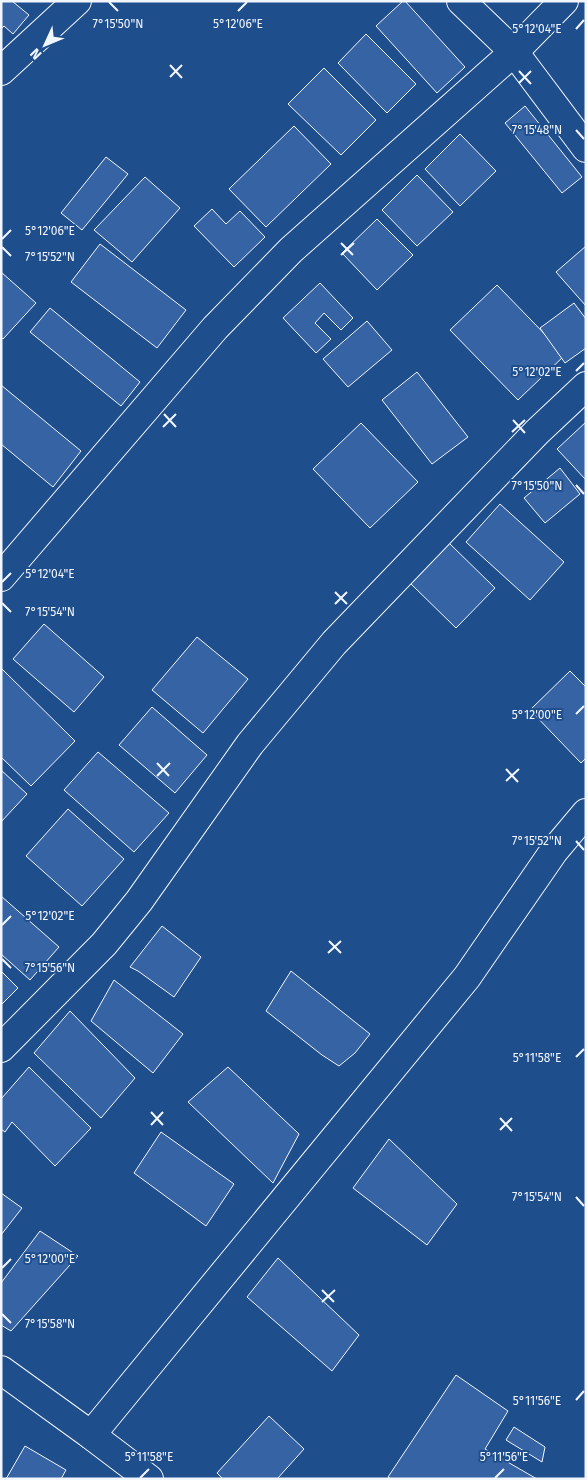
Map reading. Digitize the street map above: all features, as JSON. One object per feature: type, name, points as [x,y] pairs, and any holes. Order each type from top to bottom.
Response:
[{"type":"street","points":[[1,71],[77,1]]},
{"type":"street","points":[[461,1],[514,52],[586,148]]},
{"type":"street","points":[[1,577],[215,328],[291,250],[514,52],[564,1]]},
{"type":"street","points":[[1,1048],[104,944],[139,901],[250,744],[334,643],[537,432],[586,386]]},
{"type":"street","points":[[91,1435],[467,977],[554,851],[586,813]]},
{"type":"street","points":[[1,1370],[149,1479]]},
{"type":"building","points":[[1,1],[12,1],[29,15],[13,34],[4,26],[1,29]]},
{"type":"building","points":[[403,1],[465,67],[437,93],[376,26]]},
{"type":"building","points":[[366,34],[416,84],[387,113],[338,63]]},
{"type":"building","points":[[324,68],[376,120],[341,155],[288,104]]},
{"type":"building","points":[[525,106],[582,177],[562,193],[505,123]]},
{"type":"building","points":[[294,126],[331,164],[266,227],[229,189]]},
{"type":"building","points":[[460,134],[496,171],[460,206],[425,169]]},
{"type":"building","points":[[106,157],[128,174],[82,230],[61,213]]},
{"type":"building","points":[[417,175],[453,212],[417,246],[382,210]]},
{"type":"building","points":[[145,177],[180,208],[132,262],[94,230]]},
{"type":"building","points":[[212,209],[226,224],[240,211],[265,237],[234,267],[194,226]]},
{"type":"building","points":[[377,219],[413,255],[377,290],[342,253]]},
{"type":"building","points":[[100,244],[186,310],[157,348],[71,282]]},
{"type":"building","points":[[586,246],[586,306],[556,272]]},
{"type":"building","points":[[1,272],[36,303],[3,339],[1,337]]},
{"type":"building","points":[[320,283],[353,318],[341,330],[324,313],[315,323],[331,339],[316,353],[283,318]]},
{"type":"building","points":[[497,285],[565,355],[518,400],[450,330]]},
{"type":"building","points":[[574,303],[586,319],[586,348],[565,363],[540,328]]},
{"type":"building","points":[[50,308],[140,382],[121,406],[30,332]]},
{"type":"building","points":[[367,321],[392,350],[348,387],[323,359]]},
{"type":"building","points":[[417,372],[468,437],[432,464],[382,400]]},
{"type":"building","points":[[1,385],[81,451],[53,487],[1,444]]},
{"type":"building","points":[[586,422],[586,480],[557,449]]},
{"type":"building","points":[[361,423],[418,482],[370,528],[313,469]]},
{"type":"building","points":[[560,468],[580,494],[545,523],[524,498]]},
{"type":"building","points":[[500,504],[564,562],[530,600],[466,542]]},
{"type":"building","points":[[448,542],[495,588],[456,628],[409,582]]},
{"type":"building","points":[[44,624],[104,677],[74,712],[13,659]]},
{"type":"building","points":[[197,637],[248,679],[203,733],[152,690]]},
{"type":"building","points":[[1,668],[75,741],[31,786],[1,757]]},
{"type":"building","points":[[570,671],[586,687],[586,758],[581,763],[530,710]]},
{"type":"building","points":[[152,707],[207,755],[175,793],[119,745]]},
{"type":"building","points":[[98,752],[169,813],[134,852],[64,790]]},
{"type":"building","points":[[1,770],[27,794],[1,822]]},
{"type":"building","points":[[68,809],[124,859],[82,906],[26,856]]},
{"type":"building","points":[[1,896],[59,947],[30,980],[1,954]]},
{"type":"building","points":[[162,926],[201,957],[174,997],[130,967]]},
{"type":"building","points":[[1,971],[18,988],[1,1005]]},
{"type":"building","points":[[291,971],[370,1034],[355,1053],[339,1066],[266,1011]]},
{"type":"building","points":[[114,980],[183,1034],[153,1073],[91,1021]]},
{"type":"building","points":[[70,1011],[135,1078],[101,1118],[34,1053]]},
{"type":"building","points":[[29,1067],[91,1128],[55,1166],[12,1122],[5,1132],[1,1129],[1,1099]]},
{"type":"building","points":[[228,1067],[299,1134],[273,1183],[188,1102]]},
{"type":"building","points":[[161,1132],[234,1184],[206,1226],[134,1173]]},
{"type":"building","points":[[389,1139],[457,1204],[427,1245],[353,1188]]},
{"type":"building","points":[[1,1193],[22,1208],[1,1235]]},
{"type":"building","points":[[40,1231],[78,1256],[11,1331],[1,1325],[1,1283]]},
{"type":"building","points":[[278,1258],[359,1335],[332,1371],[247,1297]]},
{"type":"building","points":[[456,1375],[508,1411],[485,1449],[537,1479],[391,1479],[388,1477]]},
{"type":"building","points":[[269,1416],[304,1449],[277,1479],[223,1479],[217,1473]]},
{"type":"building","points":[[514,1427],[545,1447],[542,1462],[506,1440]]},
{"type":"building","points":[[25,1446],[66,1470],[61,1479],[6,1479]]}]
